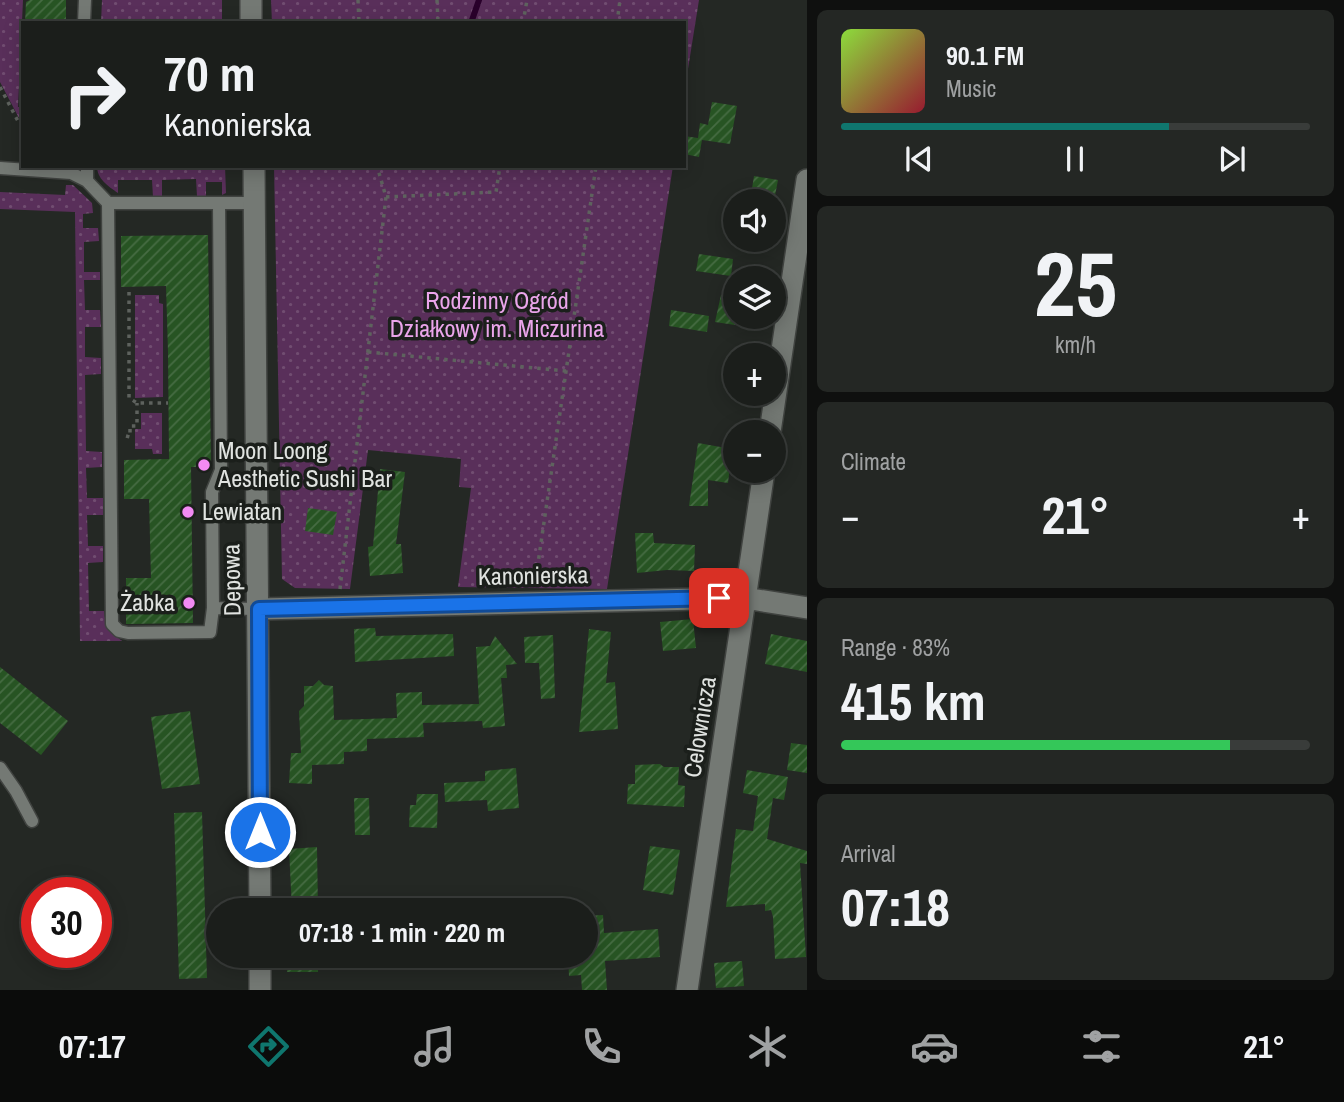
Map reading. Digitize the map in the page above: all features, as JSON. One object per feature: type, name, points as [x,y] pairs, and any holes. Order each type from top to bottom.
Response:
[{"type":"street","points":[[251,0],[251,21]]},
{"type":"street","name":"Depowa","points":[[254,168],[260,898]]},
{"type":"street","points":[[772,420],[807,180]]},
{"type":"street","name":"Celownicza","points":[[687,990],[762,483]]},
{"type":"street","name":"Kanonierska","points":[[259,609],[745,598],[807,608]]},
{"type":"street","points":[[260,968],[260,990]]},
{"type":"lane","points":[[84,21],[85,0]]},
{"type":"lane","points":[[87,168],[87,181]]},
{"type":"lane","points":[[0,169],[71,173],[87,181],[108,204],[111,624],[119,631],[128,633],[210,632],[213,608],[212,492],[221,470],[219,204]]},
{"type":"lane","points":[[108,204],[255,203]]},
{"type":"lane","points":[[213,608],[259,609]]},
{"type":"lane","points":[[0,768],[32,821]]},
{"type":"path","points":[[358,0],[359,21]]},
{"type":"path","points":[[438,0],[438,21]]},
{"type":"path","points":[[523,21],[527,0]]},
{"type":"path","points":[[617,21],[620,0]]},
{"type":"path","points":[[0,86],[21,123]]},
{"type":"path","points":[[336,608],[386,197],[378,168]]},
{"type":"path","points":[[386,197],[496,192],[500,168]]},
{"type":"path","points":[[533,603],[596,168]]},
{"type":"path","points":[[129,292],[129,398],[137,403],[168,403]]},
{"type":"path","points":[[368,352],[566,371]]},
{"type":"path","points":[[130,426],[137,426],[137,403]]},
{"type":"green space","points":[[0,0],[23,0],[18,107],[21,107],[21,120],[0,82]]},
{"type":"green space","points":[[102,0],[222,0],[222,21],[101,21]]},
{"type":"green space","points":[[271,0],[699,0],[686,81],[686,21],[272,21]]},
{"type":"green space","points":[[97,168],[225,168],[226,193],[222,195],[222,182],[206,182],[206,196],[197,196],[196,179],[162,180],[162,197],[153,197],[152,180],[118,180],[118,193],[107,185]]},
{"type":"green space","name":"Rodzinny Ogród Działkowy im. Miczurina","points":[[274,168],[673,168],[607,589],[458,587],[471,488],[459,487],[461,459],[368,450],[350,589],[295,588],[282,579]]},
{"type":"green space","points":[[66,185],[73,185],[92,203],[93,213],[83,214],[83,228],[98,228],[99,241],[84,242],[84,272],[100,272],[100,280],[84,280],[85,310],[100,310],[101,327],[85,327],[85,357],[101,358],[101,374],[85,375],[86,451],[102,452],[102,467],[86,468],[87,498],[103,498],[103,515],[87,515],[88,546],[103,546],[103,562],[88,563],[89,611],[104,611],[109,628],[122,641],[80,641],[75,212],[0,209],[0,192],[65,195]]},
{"type":"green space","points":[[135,295],[159,295],[159,303],[163,304],[163,397],[135,398]]},
{"type":"green space","points":[[141,413],[162,413],[162,454],[153,454],[152,449],[135,449],[135,429],[141,429]]},
{"type":"building","points":[[66,0],[66,21],[25,21],[26,2]]},
{"type":"building","points":[[712,102],[737,106],[730,144],[702,140],[699,157],[686,154],[686,136],[698,138],[700,123],[708,125]]},
{"type":"building","points":[[754,176],[778,180],[776,189],[752,189]]},
{"type":"building","points":[[208,235],[211,467],[191,467],[193,623],[126,624],[126,578],[151,578],[149,499],[124,499],[124,460],[169,459],[168,352],[166,286],[121,287],[121,236]]},
{"type":"building","points":[[699,254],[733,259],[732,266],[723,266],[723,275],[696,271]]},
{"type":"building","points":[[721,295],[723,295],[723,323],[715,322]]},
{"type":"building","points":[[671,310],[709,316],[707,332],[669,326]]},
{"type":"building","points":[[698,443],[723,447],[723,482],[708,480],[708,506],[689,506]]},
{"type":"building","points":[[380,469],[405,472],[396,544],[401,544],[403,573],[370,576],[368,547],[373,546]]},
{"type":"building","points":[[308,508],[337,512],[333,535],[305,531]]},
{"type":"building","points":[[635,533],[653,533],[654,543],[695,545],[694,571],[637,573]]},
{"type":"building","points":[[693,619],[696,648],[663,651],[660,622]]},
{"type":"building","points":[[375,628],[376,636],[453,634],[454,656],[355,662],[354,629]]},
{"type":"building","points":[[589,629],[611,632],[606,683],[615,682],[618,729],[579,732]]},
{"type":"building","points":[[771,634],[807,641],[807,672],[765,664]]},
{"type":"building","points":[[553,635],[555,698],[541,699],[539,663],[525,663],[524,637]]},
{"type":"building","points":[[495,636],[517,664],[506,665],[507,678],[501,678],[505,726],[483,728],[482,721],[423,723],[424,737],[367,739],[367,751],[344,752],[344,764],[312,765],[312,784],[289,783],[291,753],[301,753],[299,711],[304,706],[304,686],[313,686],[319,680],[324,685],[333,686],[334,720],[397,718],[396,693],[422,692],[422,705],[479,704],[476,647],[490,646]]},
{"type":"building","points":[[0,667],[68,721],[41,755],[0,723]]},
{"type":"building","points":[[190,711],[200,784],[162,789],[151,717]]},
{"type":"building","points":[[791,743],[807,745],[807,773],[787,770]]},
{"type":"building","points":[[660,764],[664,767],[679,767],[678,785],[685,786],[684,807],[627,804],[628,784],[635,784],[635,765]]},
{"type":"building","points":[[516,768],[519,808],[488,811],[487,800],[445,802],[444,783],[485,781],[485,771]]},
{"type":"building","points":[[747,770],[788,777],[784,800],[773,798],[767,839],[807,851],[807,864],[800,863],[806,957],[775,959],[773,917],[771,910],[765,911],[765,904],[726,907],[736,829],[753,831],[758,796],[743,793]]},
{"type":"building","points":[[417,794],[438,794],[437,828],[409,827],[410,805],[416,805]]},
{"type":"building","points":[[354,798],[369,798],[370,835],[355,835]]},
{"type":"building","points":[[202,812],[207,978],[179,979],[174,813]]},
{"type":"building","points":[[650,846],[680,850],[673,895],[643,890]]},
{"type":"building","points":[[317,847],[318,898],[291,898],[289,849]]},
{"type":"building","points":[[598,915],[603,915],[604,933],[658,929],[660,957],[605,961],[607,990],[582,990],[581,975],[569,976],[569,968],[598,968]]},
{"type":"building","points":[[742,961],[744,986],[716,988],[714,963]]},
{"type":"building","points":[[287,968],[318,968],[318,972],[287,972]]},
{"type":"waterway","points":[[472,21],[479,0]]},
{"type":"place","name":"Moon Loong Aesthetic Sushi Bar","points":[[204,465]]},
{"type":"place","name":"Lewiatan","points":[[188,512]]},
{"type":"place","name":"Żabka","points":[[189,603]]},
{"type":"route","points":[[260,832],[259,609],[719,598]]}]
